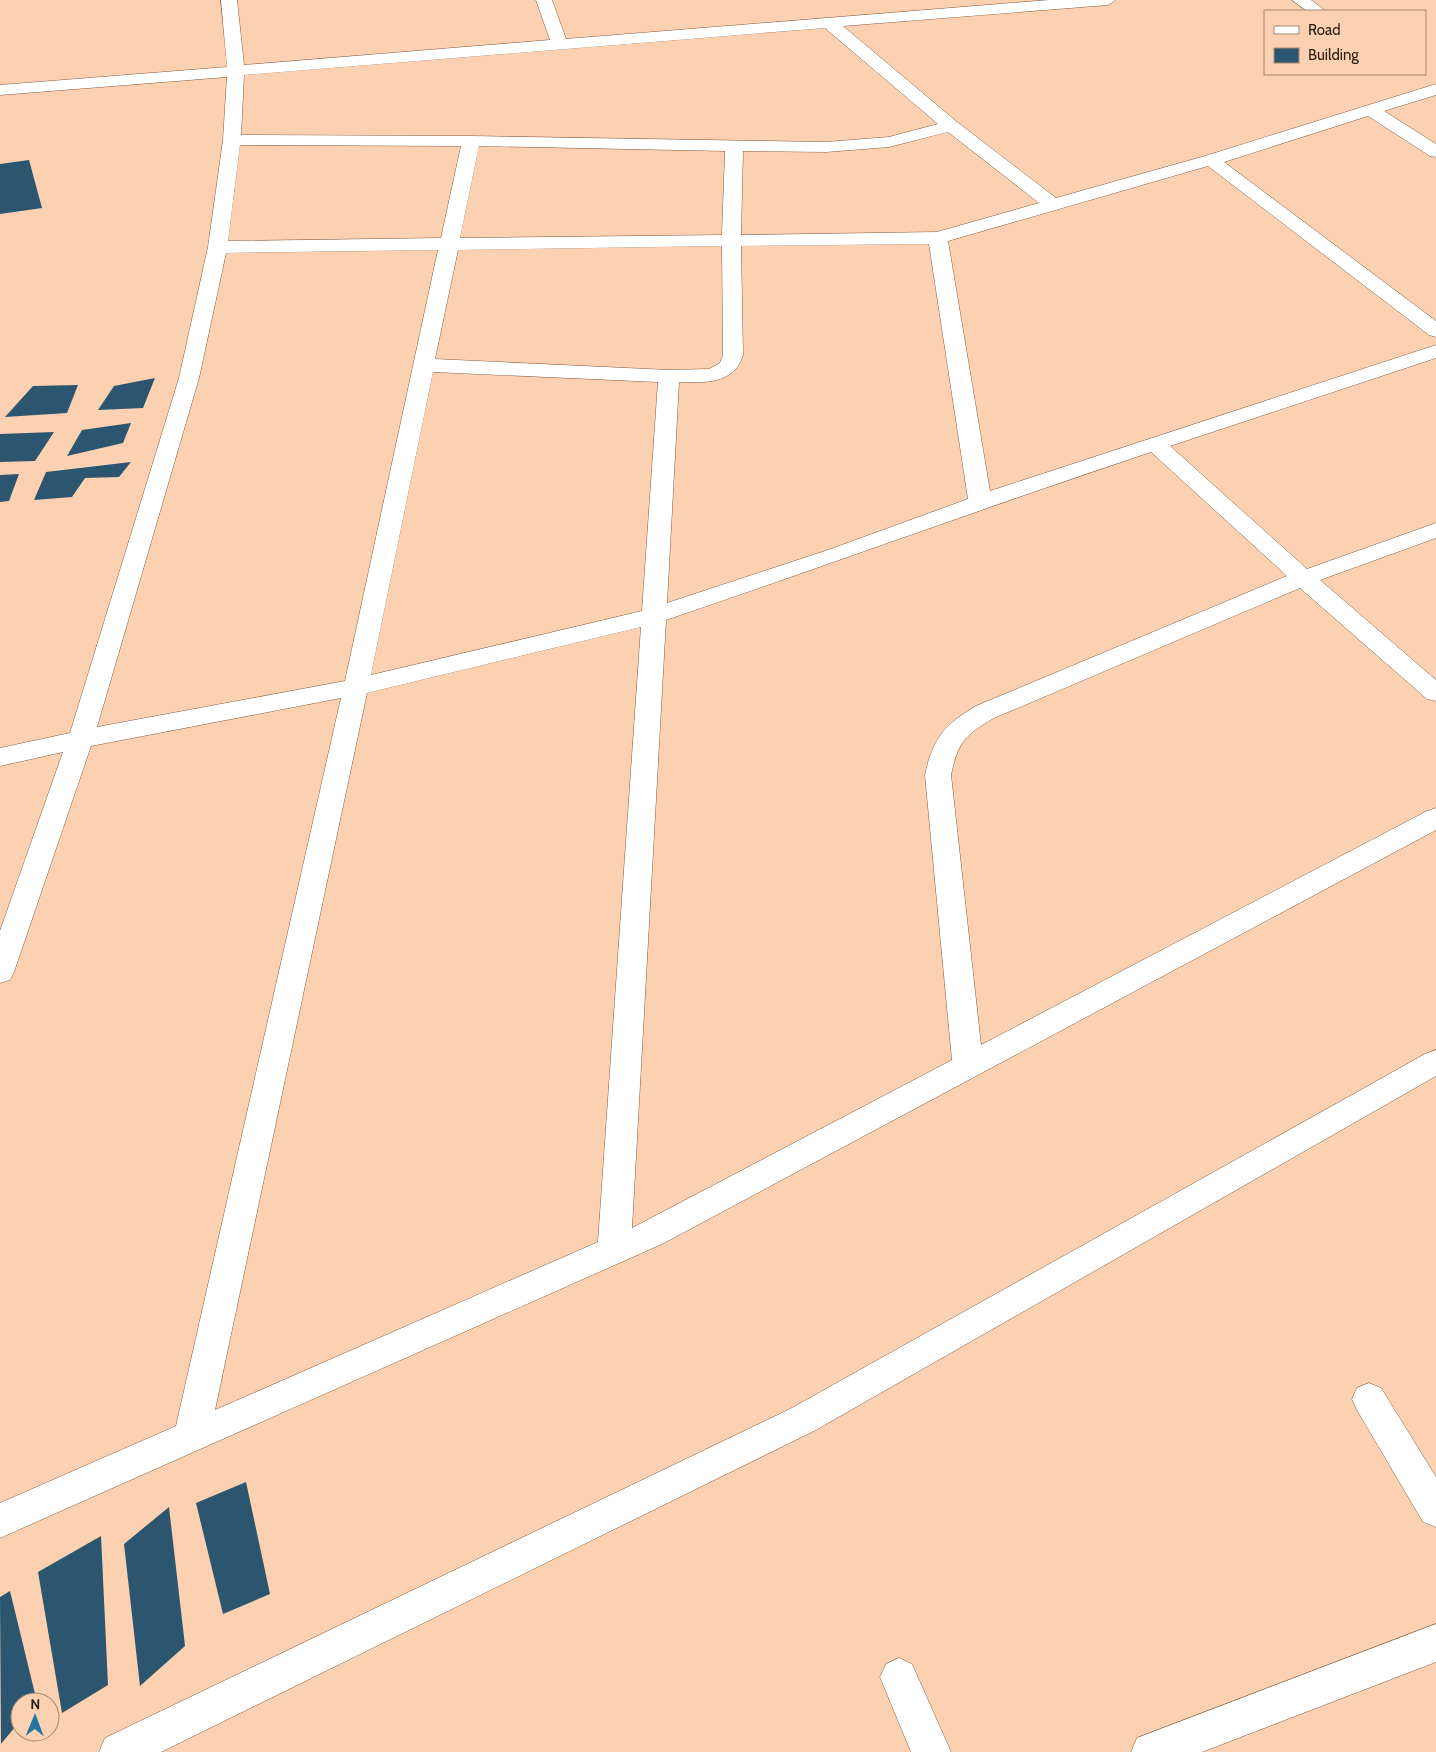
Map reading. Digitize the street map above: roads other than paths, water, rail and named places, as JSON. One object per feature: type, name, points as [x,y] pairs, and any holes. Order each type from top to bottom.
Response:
[{"type":"street","points":[[0,972],[81,739],[189,378],[218,247],[232,140],[236,72],[229,0]]},
{"type":"street","points":[[544,0],[560,45]]},
{"type":"street","points":[[923,0],[938,14]]},
{"type":"street","points":[[0,90],[1108,0]]},
{"type":"street","points":[[1300,0],[1316,10]]},
{"type":"street","points":[[829,23],[952,126],[1053,205]]},
{"type":"street","points":[[1424,75],[1436,82]]},
{"type":"street","points":[[218,247],[449,242],[731,242],[938,238],[1211,160],[1436,89]]},
{"type":"street","points":[[1370,110],[1436,152]]},
{"type":"street","points":[[232,140],[858,145],[889,142],[952,126]]},
{"type":"street","points":[[191,1438],[356,687],[471,141]]},
{"type":"street","points":[[423,366],[670,376],[711,374],[720,372],[729,366],[733,355],[731,242],[734,145]]},
{"type":"street","points":[[1211,160],[1436,331]]},
{"type":"street","points":[[938,238],[980,502]]},
{"type":"street","points":[[0,757],[163,722],[356,687],[653,616],[836,555],[980,502],[1436,351]]},
{"type":"street","points":[[614,1251],[653,616],[670,376]]},
{"type":"street","points":[[1155,444],[1303,578],[1436,693]]},
{"type":"street","points":[[968,1066],[938,775],[942,751],[955,730],[985,712],[1303,578],[1436,530]]},
{"type":"street","points":[[0,1521],[651,1234],[1436,818]]},
{"type":"street","points":[[119,1752],[802,1420],[1436,1062]]},
{"type":"street","points":[[1369,1399],[1436,1510]]},
{"type":"street","points":[[1151,1752],[1436,1643]]},
{"type":"street","points":[[899,1677],[931,1752]]}]
